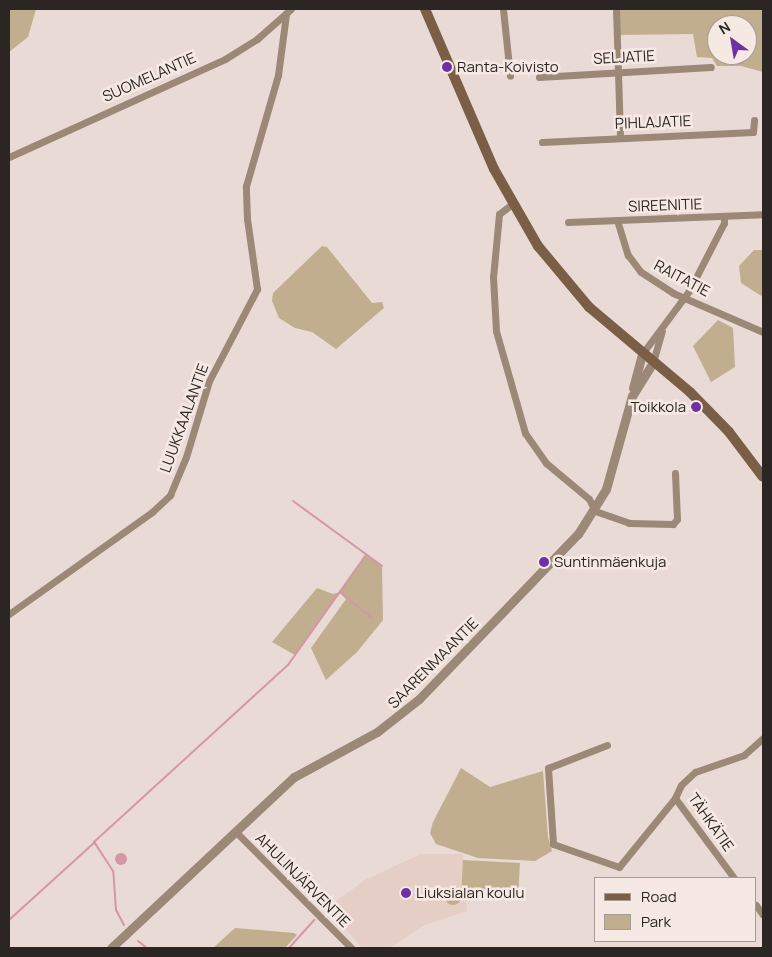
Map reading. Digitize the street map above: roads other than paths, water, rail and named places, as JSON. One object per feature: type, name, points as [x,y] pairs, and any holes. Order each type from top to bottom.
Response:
[{"type":"main road","points":[[425,9],[512,204],[558,274],[589,306],[642,354],[690,392],[729,432],[763,477]]},
{"type":"street","points":[[503,9],[510,76]]},
{"type":"street","points":[[616,9],[616,71],[620,138]]},
{"type":"street","name":"SUOMELANTIE","points":[[9,157],[225,60],[289,11]]},
{"type":"street","name":"LUUKKAALANTIE","points":[[9,614],[152,512],[170,495],[186,457],[210,381],[257,289],[247,219],[246,186],[278,75],[289,11]]},
{"type":"street","name":"SELJATIE","points":[[539,77],[616,71],[711,67]]},
{"type":"street","name":"PIHLAJATIE","points":[[542,142],[753,132],[754,120]]},
{"type":"street","points":[[512,204],[499,214],[493,277],[496,332],[517,412],[525,433],[546,463],[589,499],[595,511],[630,524],[672,524],[677,519],[675,474]]},
{"type":"street","name":"SIREENITIE","points":[[568,222],[763,214]]},
{"type":"street","points":[[642,354],[662,331],[684,298],[724,223],[724,217]]},
{"type":"street","name":"RAITATIE","points":[[616,220],[628,255],[642,272],[684,298],[763,332]]},
{"type":"street","points":[[653,362],[662,331]]},
{"type":"street","name":"SAARENMAANTIE","points":[[111,948],[294,776],[377,732],[413,704],[578,534],[595,511],[614,468],[642,354]]},
{"type":"street","name":"SAARENMAANTIE","points":[[632,396],[653,362]]},
{"type":"street","name":"TÄHKÄTIE","points":[[733,877],[675,798],[680,785],[695,772],[744,755],[763,738]]},
{"type":"street","points":[[607,746],[548,768],[553,844],[619,867]]},
{"type":"street","points":[[614,874],[675,798]]},
{"type":"street","name":"AHULINJÄRVENTIE","points":[[235,831],[351,948]]},
{"type":"waterway","points":[[293,501],[382,566]]},
{"type":"waterway","points":[[124,925],[116,910],[113,871],[94,842],[288,665],[366,555]]},
{"type":"waterway","points":[[340,592],[372,618]]},
{"type":"waterway","points":[[9,920],[94,843]]},
{"type":"waterway","points":[[289,948],[314,920]]},
{"type":"waterway","points":[[138,941],[147,948]]},
{"type":"place","name":"Ranta-Koivisto","points":[[447,67]]},
{"type":"place","name":"Toikkola","points":[[696,407]]},
{"type":"place","name":"Suntinmäenkuja","points":[[544,562]]},
{"type":"place","name":"Liuksialan koulu","points":[[406,893]]}]
